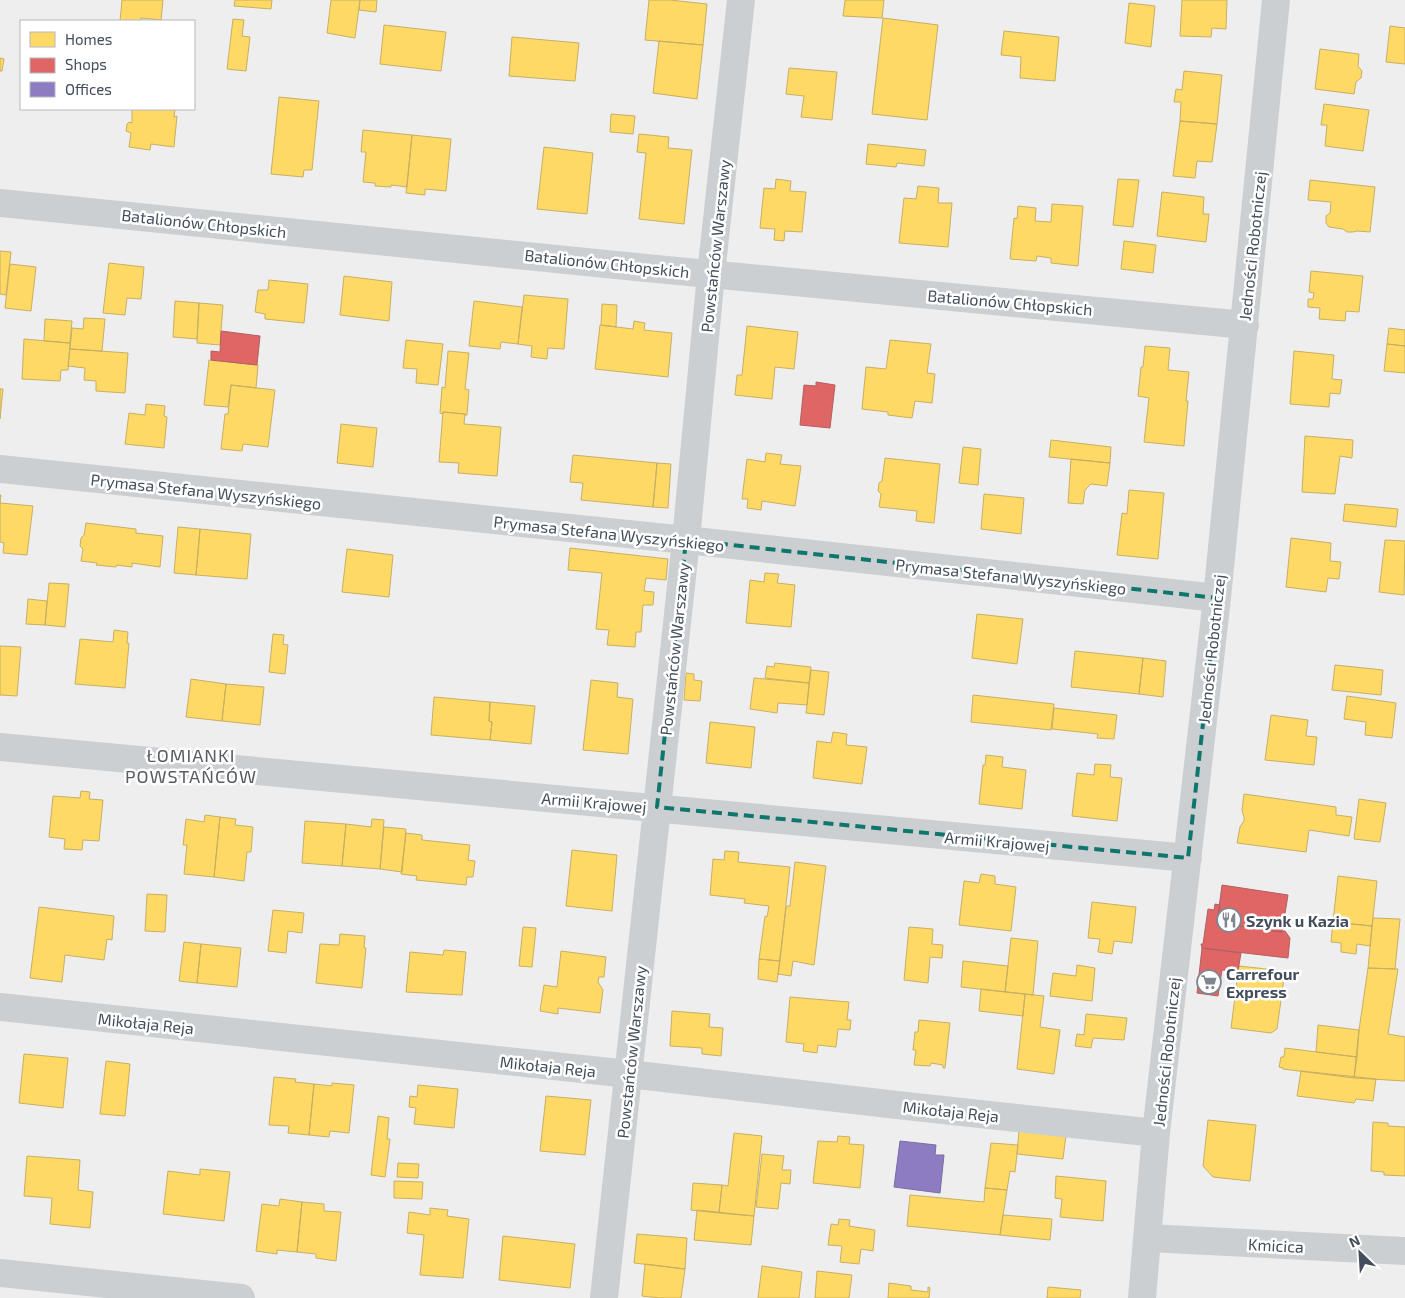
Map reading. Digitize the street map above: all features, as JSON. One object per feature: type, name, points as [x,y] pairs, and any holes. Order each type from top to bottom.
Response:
[{"type":"street","name":"Powstańców Warszawy","points":[[604,1298],[686,540],[741,0]]},
{"type":"street","name":"Jedności Robotniczej","points":[[1142,1298],[1156,1133],[1217,598],[1276,0]]},
{"type":"street","name":"Batalionów Chłopskich","points":[[0,203],[712,274],[1245,324]]},
{"type":"street","name":"Prymasa Stefana Wyszyńskiego","points":[[0,469],[686,540],[1217,598]]},
{"type":"street","name":"Armii Krajowej","points":[[0,747],[1188,858]]},
{"type":"street","name":"Mikołaja Reja","points":[[0,1007],[1156,1133]]},
{"type":"street","name":"Kmicica","points":[[1148,1238],[1405,1252]]},
{"type":"street","points":[[0,1273],[241,1298]]},
{"type":"highlighted area","points":[[686,540],[1217,598],[1188,858],[657,807]]},
{"type":"building: Homes","points":[[122,0],[163,0],[161,20],[141,18],[141,20],[120,20]]},
{"type":"building: Homes","points":[[235,0],[272,0],[271,9],[234,6]]},
{"type":"building: Homes","points":[[331,0],[360,0],[355,38],[327,33]]},
{"type":"building: Homes","points":[[360,0],[377,0],[376,12],[359,10]]},
{"type":"building: Homes","points":[[649,0],[707,4],[703,45],[645,40]]},
{"type":"building: Homes","points":[[845,0],[884,0],[882,18],[843,16]]},
{"type":"building: Homes","points":[[1182,0],[1227,0],[1226,29],[1212,28],[1211,37],[1180,36]]},
{"type":"building: Homes","points":[[1129,3],[1155,6],[1151,47],[1125,43]]},
{"type":"building: Homes","points":[[883,18],[938,25],[927,120],[872,114]]},
{"type":"building: Homes","points":[[233,19],[244,20],[242,36],[250,37],[246,71],[227,69]]},
{"type":"building: Homes","points":[[384,25],[446,32],[441,71],[380,64]]},
{"type":"building: Homes","points":[[1390,26],[1405,28],[1405,64],[1386,62]]},
{"type":"building: Homes","points":[[1004,31],[1059,37],[1055,81],[1020,78],[1021,57],[1001,55]]},
{"type":"building: Homes","points":[[512,37],[579,43],[575,81],[509,76]]},
{"type":"building: Homes","points":[[659,41],[703,45],[697,99],[653,93]]},
{"type":"building: Homes","points":[[1320,49],[1359,54],[1358,66],[1362,71],[1361,78],[1356,82],[1354,94],[1315,89]]},
{"type":"building: Homes","points":[[0,58],[4,59],[2,71],[0,71]]},
{"type":"building: Homes","points":[[789,68],[837,72],[832,120],[801,117],[804,96],[786,94]]},
{"type":"building: Homes","points":[[1184,71],[1222,75],[1217,124],[1180,121],[1181,102],[1174,102],[1176,89],[1182,90]]},
{"type":"building: Homes","points":[[279,97],[319,101],[312,170],[304,170],[303,177],[271,174]]},
{"type":"building: Homes","points":[[1324,104],[1369,110],[1363,151],[1325,146],[1327,125],[1321,125]]},
{"type":"building: Homes","points":[[132,110],[175,110],[174,117],[177,116],[174,147],[151,144],[150,150],[129,147],[131,133],[126,131],[127,124],[129,122],[132,123]]},
{"type":"building: Homes","points":[[611,114],[635,116],[633,134],[610,132]]},
{"type":"building: Homes","points":[[1180,121],[1217,124],[1212,162],[1197,161],[1195,178],[1173,176]]},
{"type":"building: Homes","points":[[363,130],[412,135],[407,187],[375,186],[375,183],[363,182],[366,152],[361,152]]},
{"type":"building: Homes","points":[[639,134],[669,137],[668,148],[692,150],[684,224],[639,219],[646,153],[637,152]]},
{"type":"building: Homes","points":[[412,135],[451,139],[446,191],[425,189],[425,195],[406,193]]},
{"type":"building: Homes","points":[[868,144],[926,150],[924,166],[897,163],[896,167],[866,164]]},
{"type":"building: Homes","points":[[544,147],[593,153],[587,214],[537,209]]},
{"type":"building: Homes","points":[[776,179],[791,181],[790,191],[806,192],[802,232],[785,231],[784,241],[774,240],[775,229],[760,228],[764,188],[775,189]]},
{"type":"building: Homes","points":[[1118,179],[1139,180],[1133,227],[1113,225]]},
{"type":"building: Homes","points":[[1310,180],[1375,187],[1370,232],[1347,232],[1343,229],[1329,227],[1326,223],[1326,216],[1330,213],[1331,202],[1308,200]]},
{"type":"building: Homes","points":[[918,186],[939,188],[938,203],[952,203],[948,247],[899,243],[904,198],[916,199]]},
{"type":"building: Homes","points":[[1162,192],[1204,197],[1203,214],[1209,214],[1206,242],[1157,236]]},
{"type":"building: Homes","points":[[1052,204],[1083,206],[1078,266],[1051,263],[1051,258],[1037,256],[1036,261],[1010,259],[1014,218],[1017,219],[1018,206],[1036,208],[1035,221],[1051,222]]},
{"type":"building: Homes","points":[[1124,241],[1156,245],[1153,273],[1121,269]]},
{"type":"building: Homes","points":[[0,251],[11,252],[6,295],[0,294]]},
{"type":"building: Homes","points":[[109,263],[144,267],[141,299],[127,298],[125,315],[103,313]]},
{"type":"building: Homes","points":[[10,264],[36,267],[31,311],[5,308]]},
{"type":"building: Homes","points":[[1311,271],[1363,276],[1359,312],[1346,311],[1345,321],[1319,319],[1320,308],[1308,307],[1308,299],[1313,299],[1314,293],[1309,292]]},
{"type":"building: Homes","points":[[344,276],[392,282],[389,321],[340,315]]},
{"type":"building: Homes","points":[[269,280],[308,284],[304,323],[265,319],[265,314],[255,312],[258,290],[268,290]]},
{"type":"building: Homes","points":[[524,295],[568,299],[564,349],[548,348],[547,359],[531,357],[532,346],[518,344]]},
{"type":"building: Homes","points":[[175,301],[199,303],[197,339],[173,337]]},
{"type":"building: Homes","points":[[474,301],[522,307],[518,344],[501,342],[500,349],[469,346]]},
{"type":"building: Homes","points":[[199,303],[223,305],[220,345],[197,343]]},
{"type":"building: Homes","points":[[602,304],[617,305],[616,327],[601,325]]},
{"type":"building: Homes","points":[[84,318],[105,319],[102,351],[70,349],[72,328],[83,329]]},
{"type":"building: Homes","points":[[45,319],[72,321],[70,343],[44,341]]},
{"type":"building: Homes","points":[[634,321],[645,323],[644,330],[672,333],[668,377],[595,369],[600,325],[633,329]]},
{"type":"building: Homes","points":[[747,326],[798,332],[794,369],[775,367],[772,399],[735,395],[737,375],[742,375]]},
{"type":"building: Homes","points":[[1389,328],[1405,330],[1405,346],[1387,344]]},
{"type":"building: Homes","points":[[24,339],[70,343],[68,370],[61,370],[60,381],[22,379]]},
{"type":"building: Homes","points":[[406,340],[443,344],[438,385],[416,383],[417,369],[403,368]]},
{"type":"building: Homes","points":[[890,340],[931,344],[927,373],[935,374],[932,403],[915,401],[912,418],[888,415],[888,412],[862,409],[866,367],[886,369]]},
{"type":"building: Homes","points":[[1387,344],[1405,346],[1405,373],[1384,371]]},
{"type":"building: Homes","points":[[1145,346],[1170,348],[1168,370],[1189,372],[1184,446],[1144,442],[1149,398],[1138,396]]},
{"type":"building: Homes","points":[[70,349],[128,353],[125,393],[96,391],[96,381],[84,380],[85,368],[68,366]]},
{"type":"building: Homes","points":[[448,351],[469,353],[465,389],[469,390],[467,415],[440,413],[442,387],[445,388]]},
{"type":"building: Homes","points":[[1294,351],[1334,355],[1332,379],[1342,380],[1340,394],[1330,393],[1329,407],[1290,404]]},
{"type":"building: Homes","points":[[209,360],[258,365],[256,388],[231,385],[228,407],[204,405]]},
{"type":"building: Homes","points":[[231,385],[275,390],[268,447],[243,444],[242,451],[221,449],[225,414],[228,414]]},
{"type":"building: Homes","points":[[0,389],[3,389],[0,419]]},
{"type":"building: Homes","points":[[146,404],[165,406],[164,416],[167,417],[164,448],[125,444],[129,413],[145,415]]},
{"type":"building: Homes","points":[[443,412],[465,414],[464,424],[501,427],[497,476],[458,473],[459,463],[439,462]]},
{"type":"building: Homes","points":[[341,424],[377,428],[373,467],[337,463]]},
{"type":"building: Homes","points":[[1305,436],[1353,440],[1352,458],[1340,456],[1335,494],[1302,492]]},
{"type":"building: Homes","points":[[1051,440],[1111,447],[1110,463],[1049,457]]},
{"type":"building: Homes","points":[[963,447],[981,449],[978,485],[959,483]]},
{"type":"building: Homes","points":[[766,453],[782,455],[780,464],[801,466],[795,506],[762,501],[761,510],[747,508],[748,499],[742,499],[747,459],[765,462]]},
{"type":"building: Homes","points":[[573,455],[657,463],[653,507],[581,500],[583,483],[570,482]]},
{"type":"building: Homes","points":[[885,458],[940,464],[934,523],[916,521],[917,511],[879,507],[881,494],[878,491],[879,483],[882,481]]},
{"type":"building: Homes","points":[[1071,459],[1110,463],[1107,486],[1091,484],[1085,490],[1083,504],[1068,503]]},
{"type":"building: Homes","points":[[657,463],[671,464],[668,508],[653,507]]},
{"type":"building: Homes","points":[[1129,490],[1164,493],[1158,559],[1117,555],[1122,513],[1127,514]]},
{"type":"building: Homes","points":[[984,494],[1024,498],[1021,534],[981,529]]},
{"type":"building: Homes","points":[[0,503],[33,506],[27,555],[3,553],[4,543],[0,542]]},
{"type":"building: Homes","points":[[1345,504],[1398,509],[1396,527],[1343,521]]},
{"type":"building: Homes","points":[[86,523],[136,529],[136,533],[163,536],[160,567],[132,563],[132,567],[117,565],[116,567],[81,561],[83,549],[80,546],[81,538],[84,535]]},
{"type":"building: Homes","points":[[178,527],[200,529],[196,575],[174,573]]},
{"type":"building: Homes","points":[[200,529],[251,534],[247,579],[196,575]]},
{"type":"building: Homes","points":[[1291,538],[1331,543],[1330,561],[1341,562],[1339,579],[1328,578],[1326,592],[1286,587]]},
{"type":"building: Homes","points":[[1385,540],[1405,541],[1404,595],[1379,592]]},
{"type":"building: Homes","points":[[570,548],[668,559],[666,580],[646,578],[644,591],[654,592],[653,605],[643,605],[641,632],[636,632],[635,647],[607,645],[609,630],[596,629],[602,573],[568,570]]},
{"type":"building: Homes","points":[[347,549],[393,555],[389,597],[342,592]]},
{"type":"building: Homes","points":[[765,573],[779,574],[777,583],[795,585],[791,627],[746,623],[750,580],[764,582]]},
{"type":"building: Homes","points":[[49,583],[69,584],[65,627],[45,625]]},
{"type":"building: Homes","points":[[28,599],[47,601],[45,625],[26,624]]},
{"type":"building: Homes","points":[[977,614],[1023,619],[1017,664],[972,658]]},
{"type":"building: Homes","points":[[114,630],[128,632],[127,643],[129,643],[125,688],[75,684],[80,639],[113,642]]},
{"type":"building: Homes","points":[[273,634],[284,635],[283,644],[288,645],[285,674],[269,672]]},
{"type":"building: Homes","points":[[0,646],[21,647],[17,696],[0,695]]},
{"type":"building: Homes","points":[[1075,651],[1143,658],[1139,694],[1071,687]]},
{"type":"building: Homes","points":[[1143,658],[1166,661],[1163,697],[1139,694]]},
{"type":"building: Homes","points":[[775,663],[811,667],[809,683],[765,678],[767,666],[774,667]]},
{"type":"building: Homes","points":[[1335,665],[1383,670],[1381,695],[1332,690]]},
{"type":"building: Homes","points":[[811,670],[829,672],[824,715],[806,713]]},
{"type":"building: Homes","points":[[686,673],[694,674],[694,680],[702,681],[700,701],[684,700]]},
{"type":"building: Homes","points":[[754,678],[809,683],[807,705],[778,703],[777,713],[750,709]]},
{"type":"building: Homes","points":[[191,679],[226,684],[222,721],[186,717]]},
{"type":"building: Homes","points":[[591,680],[618,683],[617,697],[633,699],[628,754],[583,750]]},
{"type":"building: Homes","points":[[226,684],[264,687],[260,725],[222,721]]},
{"type":"building: Homes","points":[[973,695],[1054,704],[1051,730],[971,722]]},
{"type":"building: Homes","points":[[1347,696],[1396,703],[1392,738],[1365,735],[1366,722],[1344,719]]},
{"type":"building: Homes","points":[[434,697],[490,702],[489,721],[492,722],[490,740],[431,735]]},
{"type":"building: Homes","points":[[490,702],[535,706],[531,744],[490,740],[492,722],[489,721]]},
{"type":"building: Homes","points":[[1054,708],[1117,715],[1114,739],[1097,738],[1098,734],[1052,729]]},
{"type":"building: Homes","points":[[1271,715],[1308,720],[1306,736],[1317,737],[1314,765],[1265,760]]},
{"type":"building: Homes","points":[[710,722],[755,727],[751,768],[706,763]]},
{"type":"building: Homes","points":[[833,732],[847,734],[846,745],[867,747],[862,784],[813,778],[817,741],[831,743]]},
{"type":"building: Homes","points":[[986,755],[1003,757],[1002,767],[1026,770],[1022,809],[979,804],[983,765],[985,765]]},
{"type":"building: Homes","points":[[1095,764],[1111,765],[1110,777],[1122,778],[1117,821],[1072,816],[1077,773],[1094,775]]},
{"type":"building: Homes","points":[[81,791],[90,792],[89,799],[103,800],[99,841],[83,840],[82,850],[64,849],[65,839],[49,837],[53,796],[80,798]]},
{"type":"building: Homes","points":[[1244,794],[1336,807],[1336,815],[1352,817],[1349,836],[1309,830],[1306,852],[1237,843],[1240,827],[1244,821],[1242,810]]},
{"type":"building: Homes","points":[[1359,799],[1386,803],[1380,842],[1354,839]]},
{"type":"building: Homes","points":[[205,815],[220,817],[214,877],[184,874],[187,845],[183,845],[186,819],[204,822]]},
{"type":"building: Homes","points":[[220,817],[236,819],[235,825],[253,827],[251,852],[247,852],[244,881],[214,877]]},
{"type":"building: Homes","points":[[372,819],[384,820],[380,869],[342,866],[346,824],[371,827]]},
{"type":"building: Homes","points":[[305,821],[346,824],[342,866],[302,863]]},
{"type":"building: Homes","points":[[384,827],[406,829],[402,872],[380,869]]},
{"type":"building: Homes","points":[[406,833],[422,835],[422,840],[470,845],[468,860],[475,861],[473,877],[467,877],[466,885],[416,880],[417,876],[401,874]]},
{"type":"building: Homes","points":[[572,850],[617,855],[612,911],[566,906]]},
{"type":"building: Homes","points":[[725,851],[739,852],[738,862],[790,867],[780,961],[759,959],[765,916],[767,917],[769,906],[744,903],[745,899],[710,895],[713,859],[724,860]]},
{"type":"building: Homes","points":[[795,862],[826,866],[814,965],[793,961],[791,976],[778,974],[786,908],[790,906]]},
{"type":"building: Homes","points":[[981,874],[995,876],[995,884],[1016,887],[1011,931],[959,925],[964,881],[979,883]]},
{"type":"building: Homes","points":[[1338,876],[1377,881],[1372,926],[1333,922]]},
{"type":"building: Homes","points":[[147,894],[167,895],[165,932],[145,931]]},
{"type":"building: Homes","points":[[1092,902],[1136,907],[1132,943],[1114,941],[1112,954],[1098,952],[1100,939],[1088,938]]},
{"type":"building: Homes","points":[[39,907],[114,916],[112,940],[107,939],[104,960],[65,955],[62,982],[30,978]]},
{"type":"building: Homes","points":[[273,910],[304,913],[302,933],[288,931],[286,953],[268,951]]},
{"type":"building: Homes","points":[[1373,918],[1400,919],[1395,969],[1368,968]]},
{"type":"building: Homes","points":[[1333,922],[1372,926],[1370,946],[1357,944],[1356,954],[1341,952],[1341,943],[1331,942]]},
{"type":"building: Homes","points":[[523,927],[536,928],[532,967],[519,966]]},
{"type":"building: Homes","points":[[909,927],[933,929],[932,944],[943,945],[942,958],[930,957],[928,983],[904,980]]},
{"type":"building: Homes","points":[[340,934],[365,936],[364,948],[366,948],[362,988],[316,983],[320,944],[339,945]]},
{"type":"building: Homes","points":[[1011,938],[1038,941],[1033,995],[1005,992]]},
{"type":"building: Homes","points":[[184,942],[201,944],[197,983],[179,981]]},
{"type":"building: Homes","points":[[201,944],[241,948],[237,987],[197,983]]},
{"type":"building: Homes","points":[[444,950],[466,952],[462,995],[406,992],[410,952],[443,955]]},
{"type":"building: Homes","points":[[561,951],[606,957],[604,977],[599,977],[598,982],[603,990],[600,1013],[558,1008],[558,1014],[540,1011],[544,985],[557,987]]},
{"type":"building: Homes","points":[[759,959],[780,961],[777,982],[758,979]]},
{"type":"building: Homes","points":[[963,961],[1008,966],[1005,992],[961,987]]},
{"type":"building: Homes","points":[[1077,965],[1095,968],[1092,1001],[1050,996],[1053,973],[1076,976]]},
{"type":"building: Homes","points":[[1239,966],[1285,971],[1277,1029],[1271,1033],[1231,1028]]},
{"type":"building: Homes","points":[[1368,968],[1398,969],[1388,1034],[1405,1037],[1405,1081],[1354,1078]]},
{"type":"building: Homes","points":[[981,989],[1025,994],[1023,1016],[979,1011]]},
{"type":"building: Homes","points":[[1025,994],[1044,996],[1040,1027],[1060,1030],[1054,1074],[1017,1069]]},
{"type":"building: Homes","points":[[790,997],[849,1002],[847,1020],[851,1020],[850,1030],[838,1029],[836,1047],[818,1045],[817,1053],[803,1051],[804,1044],[786,1042]]},
{"type":"building: Homes","points":[[672,1011],[710,1014],[709,1027],[723,1028],[721,1056],[702,1054],[702,1048],[670,1046]]},
{"type":"building: Homes","points":[[1086,1014],[1127,1018],[1124,1040],[1093,1038],[1091,1048],[1075,1046],[1077,1034],[1084,1035]]},
{"type":"building: Homes","points":[[919,1020],[950,1023],[945,1068],[943,1068],[943,1065],[931,1063],[930,1066],[914,1065],[916,1050],[913,1050],[915,1032],[918,1032]]},
{"type":"building: Homes","points":[[1318,1025],[1359,1030],[1357,1057],[1316,1052]]},
{"type":"building: Homes","points":[[1285,1048],[1357,1057],[1354,1078],[1283,1069],[1279,1067],[1281,1057],[1284,1057]]},
{"type":"building: Homes","points":[[24,1054],[68,1058],[63,1108],[19,1103]]},
{"type":"building: Homes","points":[[106,1061],[130,1064],[125,1116],[100,1114]]},
{"type":"building: Homes","points":[[1301,1071],[1376,1079],[1373,1101],[1356,1099],[1354,1103],[1297,1096]]},
{"type":"building: Homes","points":[[274,1077],[296,1079],[295,1082],[314,1084],[309,1135],[288,1133],[289,1126],[269,1125]]},
{"type":"building: Homes","points":[[332,1083],[354,1085],[349,1133],[330,1131],[329,1137],[309,1135],[314,1084],[332,1086]]},
{"type":"building: Homes","points":[[418,1085],[458,1089],[454,1128],[414,1124],[416,1108],[409,1107],[410,1096],[417,1097]]},
{"type":"building: Homes","points":[[546,1096],[591,1100],[585,1155],[540,1151]]},
{"type":"building: Homes","points":[[378,1116],[389,1118],[387,1139],[390,1139],[385,1177],[371,1175]]},
{"type":"building: Homes","points":[[1208,1120],[1256,1125],[1250,1181],[1213,1177],[1203,1166]]},
{"type":"building: Homes","points":[[1373,1122],[1388,1123],[1388,1126],[1405,1127],[1405,1176],[1384,1175],[1384,1172],[1371,1171]]},
{"type":"building: Homes","points":[[1019,1131],[1066,1135],[1063,1159],[1017,1154]]},
{"type":"building: Homes","points":[[734,1133],[762,1136],[754,1216],[719,1213],[722,1185],[728,1186]]},
{"type":"building: Homes","points":[[838,1136],[850,1137],[849,1144],[864,1145],[860,1188],[813,1183],[818,1141],[837,1142]]},
{"type":"building: Homes","points":[[991,1143],[1018,1145],[1015,1172],[1010,1171],[1007,1190],[985,1188]]},
{"type":"building: Homes","points":[[762,1154],[784,1156],[782,1170],[791,1170],[790,1184],[781,1183],[778,1209],[756,1207]]},
{"type":"building: Homes","points":[[27,1156],[80,1160],[78,1190],[93,1192],[90,1228],[50,1224],[52,1198],[24,1196]]},
{"type":"building: Homes","points":[[398,1163],[419,1164],[418,1178],[397,1177]]},
{"type":"building: Homes","points":[[200,1169],[230,1172],[224,1221],[163,1214],[168,1171],[200,1175]]},
{"type":"building: Homes","points":[[1056,1176],[1106,1181],[1103,1221],[1060,1217],[1062,1199],[1055,1198]]},
{"type":"building: Homes","points":[[394,1181],[423,1182],[422,1199],[394,1198]]},
{"type":"building: Homes","points":[[693,1183],[722,1185],[719,1213],[691,1210]]},
{"type":"building: Homes","points":[[985,1188],[1007,1190],[1000,1235],[907,1226],[910,1195],[984,1202]]},
{"type":"building: Homes","points":[[280,1199],[302,1202],[297,1252],[277,1250],[277,1254],[256,1251],[262,1204],[279,1206]]},
{"type":"building: Homes","points":[[302,1202],[324,1204],[324,1211],[341,1212],[336,1261],[316,1258],[316,1254],[297,1252]]},
{"type":"building: Homes","points":[[430,1208],[448,1210],[447,1216],[469,1219],[463,1278],[420,1275],[424,1235],[407,1233],[409,1212],[430,1215]]},
{"type":"building: Homes","points":[[697,1210],[754,1216],[751,1245],[694,1240]]},
{"type":"building: Homes","points":[[1003,1215],[1052,1219],[1050,1240],[1000,1235]]},
{"type":"building: Homes","points":[[839,1219],[850,1220],[849,1226],[875,1230],[873,1251],[861,1249],[859,1264],[840,1262],[842,1246],[828,1245],[831,1224],[838,1225]]},
{"type":"building: Homes","points":[[637,1234],[687,1238],[685,1269],[634,1263]]},
{"type":"building: Homes","points":[[503,1236],[575,1244],[570,1288],[499,1280]]},
{"type":"building: Homes","points":[[645,1264],[685,1269],[681,1298],[642,1296]]},
{"type":"building: Homes","points":[[762,1266],[802,1272],[799,1298],[758,1298]]},
{"type":"building: Homes","points":[[817,1271],[852,1275],[849,1298],[815,1298]]},
{"type":"building: Homes","points":[[889,1283],[911,1286],[911,1290],[928,1292],[928,1287],[930,1288],[929,1298],[888,1298]]},
{"type":"building: Homes","points":[[1048,1287],[1081,1290],[1080,1298],[1047,1298]]},
{"type":"building: Shops","points":[[221,331],[260,336],[257,365],[211,360],[211,351],[220,352]]},
{"type":"building: Shops","points":[[816,382],[835,385],[830,428],[800,425],[804,385],[816,386]]},
{"type":"building: Shops","points":[[1222,885],[1288,895],[1282,932],[1217,923]]},
{"type":"building: Shops","points":[[1215,904],[1220,905],[1217,923],[1285,931],[1290,938],[1288,958],[1202,948],[1201,944],[1203,944],[1208,909],[1214,910]]},
{"type":"building: Shops","name":"Carrefour Express","points":[[1202,948],[1241,953],[1238,971],[1222,970],[1218,996],[1197,993]]},
{"type":"building: Offices","points":[[900,1141],[936,1145],[935,1155],[944,1155],[940,1193],[894,1187]]},
{"type":"place","name":"Szynk u Kazia","points":[[1229,920]]},
{"type":"place","name":"Carrefour Express","points":[[1209,982]]},
{"type":"district","name":"ŁOMIANKI POWSTAŃCÓW","points":[[191,765]]}]
